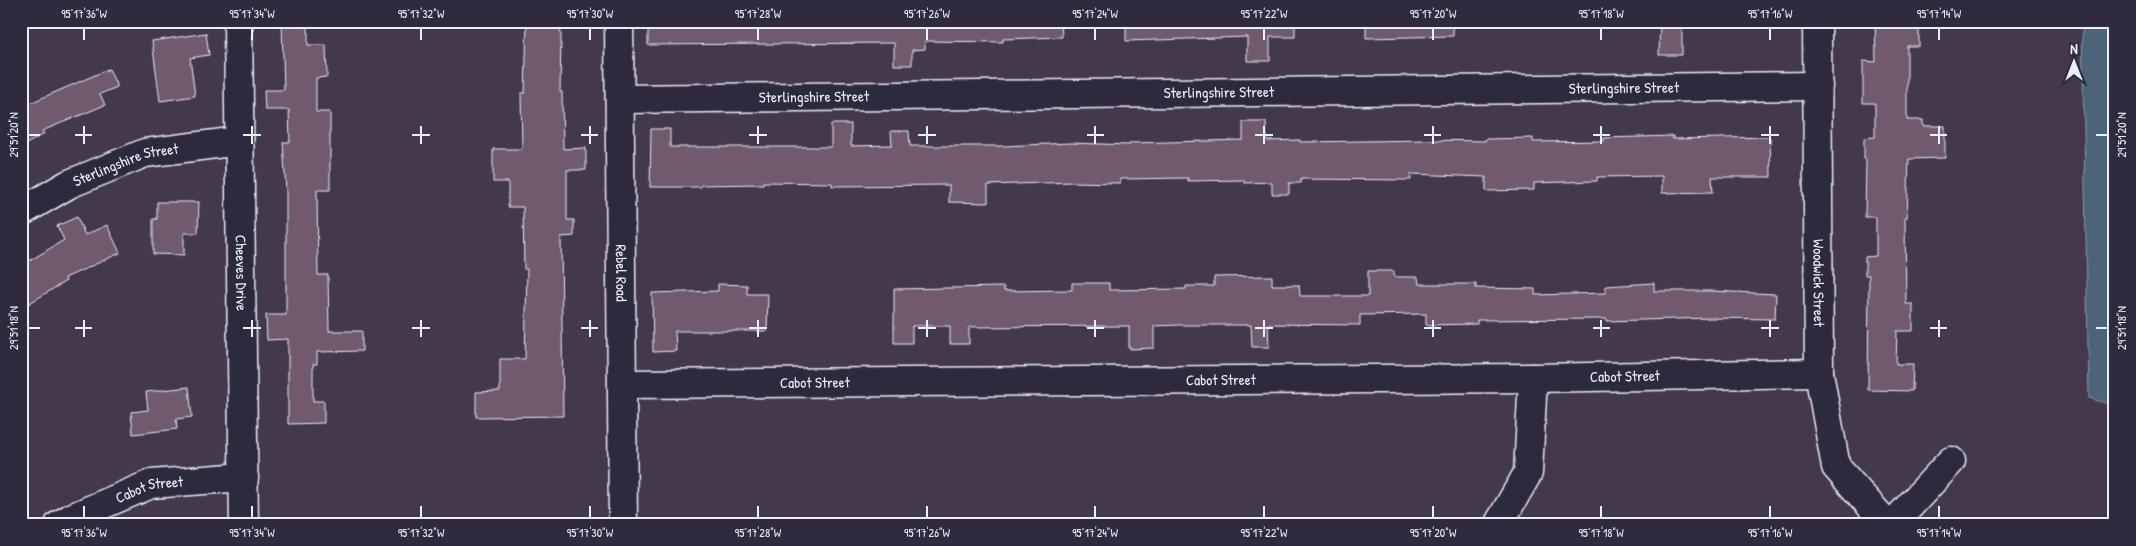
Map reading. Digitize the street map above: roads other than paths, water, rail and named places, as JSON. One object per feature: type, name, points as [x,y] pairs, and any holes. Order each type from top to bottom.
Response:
[{"type":"street","name":"Cheeves Drive","points":[[238,21],[244,525]]},
{"type":"street","name":"Rebel Road","points":[[618,21],[623,525]]},
{"type":"street","name":"Woodwick Street","points":[[1817,21],[1819,373],[1836,467],[1888,525]]},
{"type":"street","name":"Sterlingshire Street","points":[[620,99],[1818,86]]},
{"type":"street","name":"Sterlingshire Street","points":[[21,212],[69,184],[145,153],[239,142]]},
{"type":"street","name":"Cabot Street","points":[[623,384],[1534,378],[1819,373]]},
{"type":"street","points":[[1498,525],[1528,473],[1534,378]]},
{"type":"street","points":[[1892,525],[1951,461]]},
{"type":"street","name":"Cabot Street","points":[[59,525],[71,518],[151,484],[244,478]]},
{"type":"water","points":[[2082,21],[2115,21],[2115,406],[2089,398]]}]
